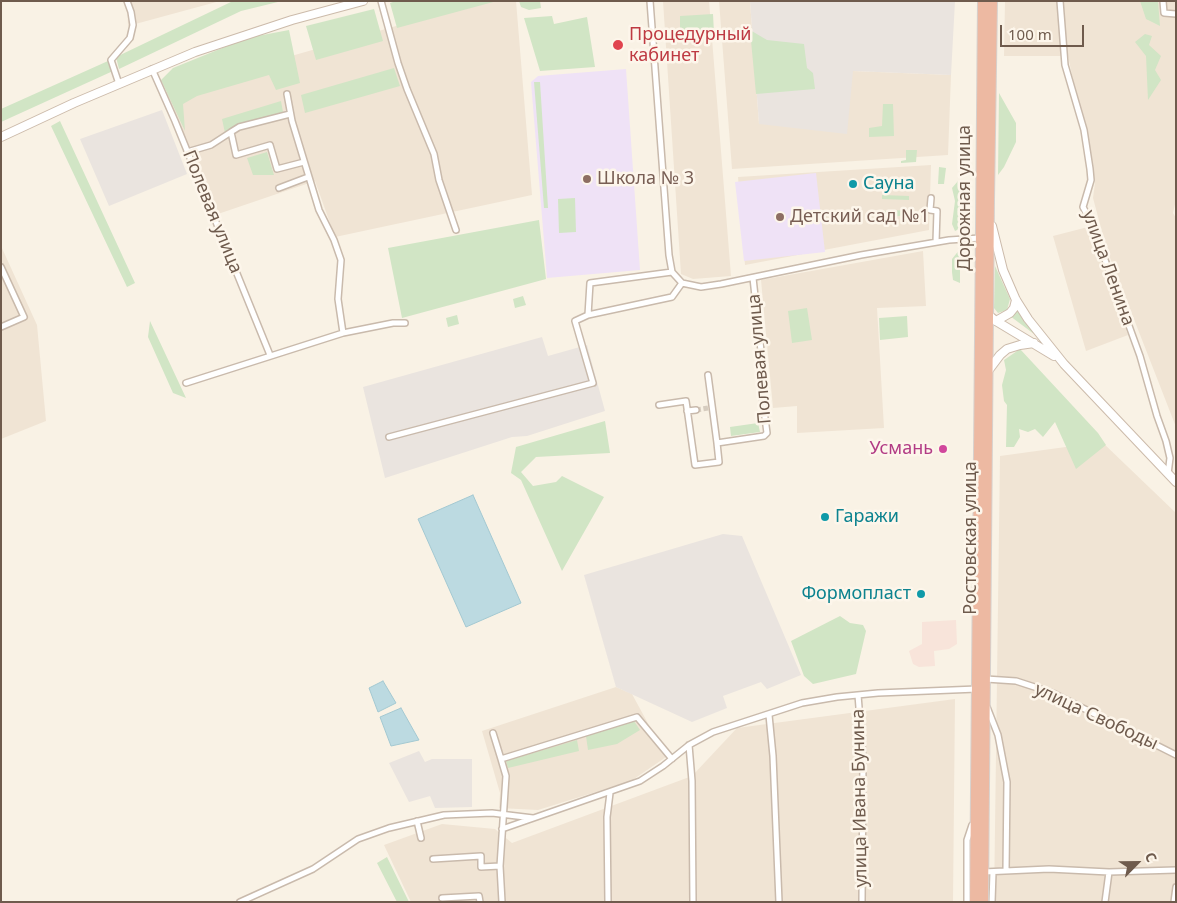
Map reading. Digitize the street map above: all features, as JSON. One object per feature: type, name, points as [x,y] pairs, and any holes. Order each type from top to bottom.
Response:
[{"type":"highway","name":"Дорожная улица","points":[[979,395],[983,1]]},
{"type":"highway","name":"Дорожная улица","points":[[988,371],[992,318],[989,211],[992,1]]},
{"type":"highway","name":"Ростовская улица","points":[[983,902],[988,872],[985,705],[988,371]]},
{"type":"highway","name":"Ростовская улица","points":[[975,902],[979,395]]},
{"type":"main road","points":[[1,137],[74,103],[195,52],[292,20],[363,1]]},
{"type":"main road","points":[[989,211],[1003,270],[1016,300],[1028,319],[1064,364],[1176,482]]},
{"type":"main road","points":[[992,318],[1010,313],[1014,308],[1016,300]]},
{"type":"main road","points":[[980,305],[992,318],[1034,343],[1064,364]]},
{"type":"main road","points":[[988,371],[1007,348],[1034,343]]},
{"type":"street","points":[[119,84],[111,60],[130,38],[133,25],[132,12],[127,1]]},
{"type":"street","points":[[381,1],[407,89],[434,154],[439,180],[456,230]]},
{"type":"street","points":[[389,437],[593,383],[575,322],[588,315],[672,297],[682,283],[672,272],[665,216],[650,1]]},
{"type":"street","name":"улица Ленина","points":[[1060,1],[1065,65],[1084,130],[1090,169],[1091,180],[1084,207],[1092,224],[1140,356],[1168,449],[1170,458],[1168,474]]},
{"type":"street","points":[[1163,1],[1164,13],[1176,14]]},
{"type":"street","name":"Полевая улица","points":[[152,69],[270,356]]},
{"type":"street","points":[[287,94],[290,114],[308,177],[319,210],[334,240],[341,260],[338,299],[344,333]]},
{"type":"street","points":[[187,152],[210,145],[239,127],[290,114]]},
{"type":"street","points":[[231,132],[236,155],[270,145],[277,169],[304,162]]},
{"type":"street","points":[[279,188],[308,177]]},
{"type":"street","points":[[930,198],[930,210],[937,211],[936,242]]},
{"type":"street","name":"Полевая улица","points":[[682,283],[701,286],[753,278],[861,255],[936,242],[980,238]]},
{"type":"street","points":[[1,267],[24,317],[1,327]]},
{"type":"street","points":[[588,315],[590,284],[672,272]]},
{"type":"street","name":"Полевая улица","points":[[717,442],[764,436],[767,432],[761,388],[762,360],[753,278]]},
{"type":"street","points":[[186,383],[344,333],[393,323],[405,323]]},
{"type":"street","points":[[658,405],[686,402],[695,465],[719,462],[710,408],[708,375]]},
{"type":"street","points":[[687,411],[696,410]]},
{"type":"street","name":"улица Свободы","points":[[986,679],[1016,681],[1053,693],[1176,754]]},
{"type":"street","points":[[502,829],[640,781],[689,745],[713,732],[802,703],[858,695],[978,688]]},
{"type":"street","name":"улица Ивана Бунина","points":[[858,695],[863,758],[862,902]]},
{"type":"street","name":"Ростовская улица","points":[[985,705],[998,735],[1007,782],[1006,871]]},
{"type":"street","points":[[769,715],[773,756],[778,902]]},
{"type":"street","points":[[501,759],[638,717],[672,759]]},
{"type":"street","points":[[493,733],[506,776],[500,866],[502,902]]},
{"type":"street","points":[[689,745],[692,781],[693,902]]},
{"type":"street","points":[[608,902],[608,817],[610,793]]},
{"type":"street","points":[[240,902],[313,869],[358,840],[389,828],[444,815],[492,813],[536,818]]},
{"type":"street","points":[[967,902],[967,840],[976,814]]},
{"type":"street","points":[[417,821],[421,838]]},
{"type":"street","points":[[433,859],[481,856],[481,867],[500,866]]},
{"type":"street","points":[[992,902],[988,872],[1048,869],[1109,872],[1176,870]]},
{"type":"street","points":[[1105,902],[1109,872]]},
{"type":"street","points":[[1174,902],[1176,887]]},
{"type":"street","points":[[442,898],[479,896],[480,902]]},
{"type":"shaded area","points":[[127,1],[220,1],[128,26]]},
{"type":"shaded area","points":[[483,1],[516,1],[532,195],[335,237],[315,181],[215,215],[159,94]]},
{"type":"shaded area","points":[[663,1],[709,1],[731,276],[693,279],[681,274]]},
{"type":"shaded area","points":[[719,1],[750,1],[759,124],[853,71],[951,75],[948,155],[732,169]]},
{"type":"shaded area","points":[[750,1],[955,1],[951,75],[853,71],[847,134],[759,124]]},
{"type":"shaded area","points":[[1005,1],[1176,1],[1176,200],[1173,213],[1176,218],[1176,427],[1107,250],[1093,198],[1095,183],[1068,56],[1004,56]]},
{"type":"shaded area","name":"Школа № 3","points":[[626,69],[640,270],[547,278],[531,82],[538,76]]},
{"type":"shaded area","points":[[162,110],[187,174],[109,206],[80,139]]},
{"type":"shaded area","points":[[931,165],[929,230],[745,265],[738,177]]},
{"type":"shaded area","name":"Детский сад №1","points":[[816,173],[825,252],[744,261],[735,182]]},
{"type":"shaded area","points":[[1088,227],[1128,335],[1086,351],[1053,236]]},
{"type":"shaded area","points":[[1,246],[37,325],[46,421],[1,439]]},
{"type":"shaded area","points":[[923,251],[926,306],[877,308],[884,428],[797,433],[797,406],[773,408],[761,280]]},
{"type":"shaded area","points":[[542,337],[548,356],[587,345],[605,411],[527,436],[512,437],[385,478],[363,387]]},
{"type":"shaded area","points":[[1102,442],[1176,513],[1176,902],[994,902],[1000,456]]},
{"type":"shaded area","points":[[723,534],[742,536],[801,675],[767,689],[761,682],[723,696],[727,708],[692,722],[616,687],[584,575]]},
{"type":"shaded area","points":[[956,620],[957,644],[949,649],[934,651],[935,666],[919,667],[913,664],[909,651],[922,644],[922,622]]},
{"type":"shaded area","points":[[616,687],[632,694],[651,729],[667,748],[663,751],[666,757],[631,781],[538,810],[499,808],[500,793],[482,731]]},
{"type":"shaded area","points":[[955,699],[953,902],[411,902],[384,845],[442,824],[495,829],[512,843],[692,776],[737,728]]},
{"type":"shaded area","points":[[419,751],[425,762],[432,759],[472,759],[472,807],[435,808],[430,796],[409,802],[389,763]]},
{"type":"green space","points":[[233,1],[282,1],[241,11],[119,69],[116,57]]},
{"type":"green space","points":[[396,1],[497,1],[397,28],[390,3]]},
{"type":"green space","points":[[519,1],[540,1],[541,8],[529,10],[521,7]]},
{"type":"green space","points":[[1140,1],[1158,1],[1160,26],[1146,19]]},
{"type":"green space","points":[[374,9],[383,41],[316,60],[306,26]]},
{"type":"green space","points":[[713,14],[714,33],[680,36],[680,16]]},
{"type":"green space","points":[[552,16],[554,24],[587,17],[595,67],[540,71],[524,18]]},
{"type":"green space","points":[[289,30],[300,83],[276,90],[269,75],[197,96],[183,104],[185,131],[161,80],[173,68],[247,38]]},
{"type":"green space","points":[[750,30],[767,40],[804,44],[807,68],[813,73],[815,89],[756,94]]},
{"type":"green space","points":[[1145,34],[1152,36],[1149,45],[1161,56],[1155,70],[1161,80],[1148,100],[1146,56],[1135,42]]},
{"type":"green space","points":[[108,61],[113,71],[1,122],[1,109]]},
{"type":"green space","points":[[394,68],[400,86],[305,113],[301,95]]},
{"type":"green space","points":[[534,82],[540,82],[548,208],[544,208]]},
{"type":"green space","points":[[999,93],[1016,123],[1016,142],[998,175]]},
{"type":"green space","points":[[281,101],[283,112],[236,126],[225,133],[222,119]]},
{"type":"green space","points":[[883,104],[893,104],[894,136],[869,137],[869,128],[882,126]]},
{"type":"green space","points":[[60,121],[135,283],[127,287],[51,126]]},
{"type":"green space","points":[[906,150],[917,150],[916,162],[901,163],[901,161],[906,160]]},
{"type":"green space","points":[[267,152],[274,175],[253,175],[247,158]]},
{"type":"green space","points":[[939,167],[946,168],[944,184],[938,184]]},
{"type":"green space","points":[[958,181],[964,183],[959,229],[955,231],[952,224],[955,201],[952,188]]},
{"type":"green space","points":[[882,195],[909,196],[909,200],[882,199]]},
{"type":"green space","points":[[575,198],[576,232],[559,233],[558,199]]},
{"type":"green space","points":[[910,210],[910,214],[882,219],[882,211]]},
{"type":"green space","points":[[539,220],[546,279],[402,318],[388,248]]},
{"type":"green space","points":[[960,249],[960,283],[953,280],[952,259]]},
{"type":"green space","points":[[995,266],[1010,299],[1007,310],[998,313],[994,308]]},
{"type":"green space","points":[[523,296],[526,305],[515,308],[513,299]]},
{"type":"green space","points":[[807,308],[812,340],[792,343],[788,311]]},
{"type":"green space","points":[[1017,309],[1034,334],[1010,316]]},
{"type":"green space","points":[[457,315],[459,324],[448,327],[446,318]]},
{"type":"green space","points":[[907,316],[908,337],[880,340],[879,318]]},
{"type":"green space","points":[[150,321],[186,398],[173,393],[148,337]]},
{"type":"green space","points":[[1020,349],[1098,433],[1106,445],[1076,469],[1055,422],[1043,437],[1035,429],[1028,432],[1019,429],[1020,437],[1014,447],[1006,447],[1007,405],[1004,401],[1002,385],[1006,370],[1004,360]]},
{"type":"green space","points":[[605,421],[610,453],[536,457],[521,472],[533,486],[556,482],[562,476],[604,497],[562,571],[521,480],[511,473],[516,447]]},
{"type":"green space","points":[[758,423],[760,432],[731,436],[730,427]]},
{"type":"green space","points":[[840,616],[850,623],[863,625],[866,631],[856,674],[813,684],[804,676],[791,641]]},
{"type":"green space","points":[[634,721],[640,730],[617,744],[588,750],[586,736]]},
{"type":"green space","points":[[577,740],[579,751],[508,768],[506,761]]},
{"type":"green space","points":[[387,857],[409,902],[397,902],[377,863]]},
{"type":"water","points":[[473,495],[521,603],[466,627],[418,519]]},
{"type":"water","points":[[383,681],[396,703],[378,712],[369,688]]},
{"type":"water","points":[[401,708],[419,740],[391,746],[380,717]]},
{"type":"tunnel","points":[[696,410],[708,408]]},
{"type":"place","name":"Процедурный кабинет","points":[[618,45]]},
{"type":"place","name":"Школа № 3","points":[[587,179]]},
{"type":"place","name":"Сауна","points":[[853,184]]},
{"type":"place","name":"Детский сад №1","points":[[780,217]]},
{"type":"place","name":"Усмань","points":[[943,449]]},
{"type":"place","name":"Гаражи","points":[[825,517]]},
{"type":"place","name":"Формопласт","points":[[921,594]]}]
